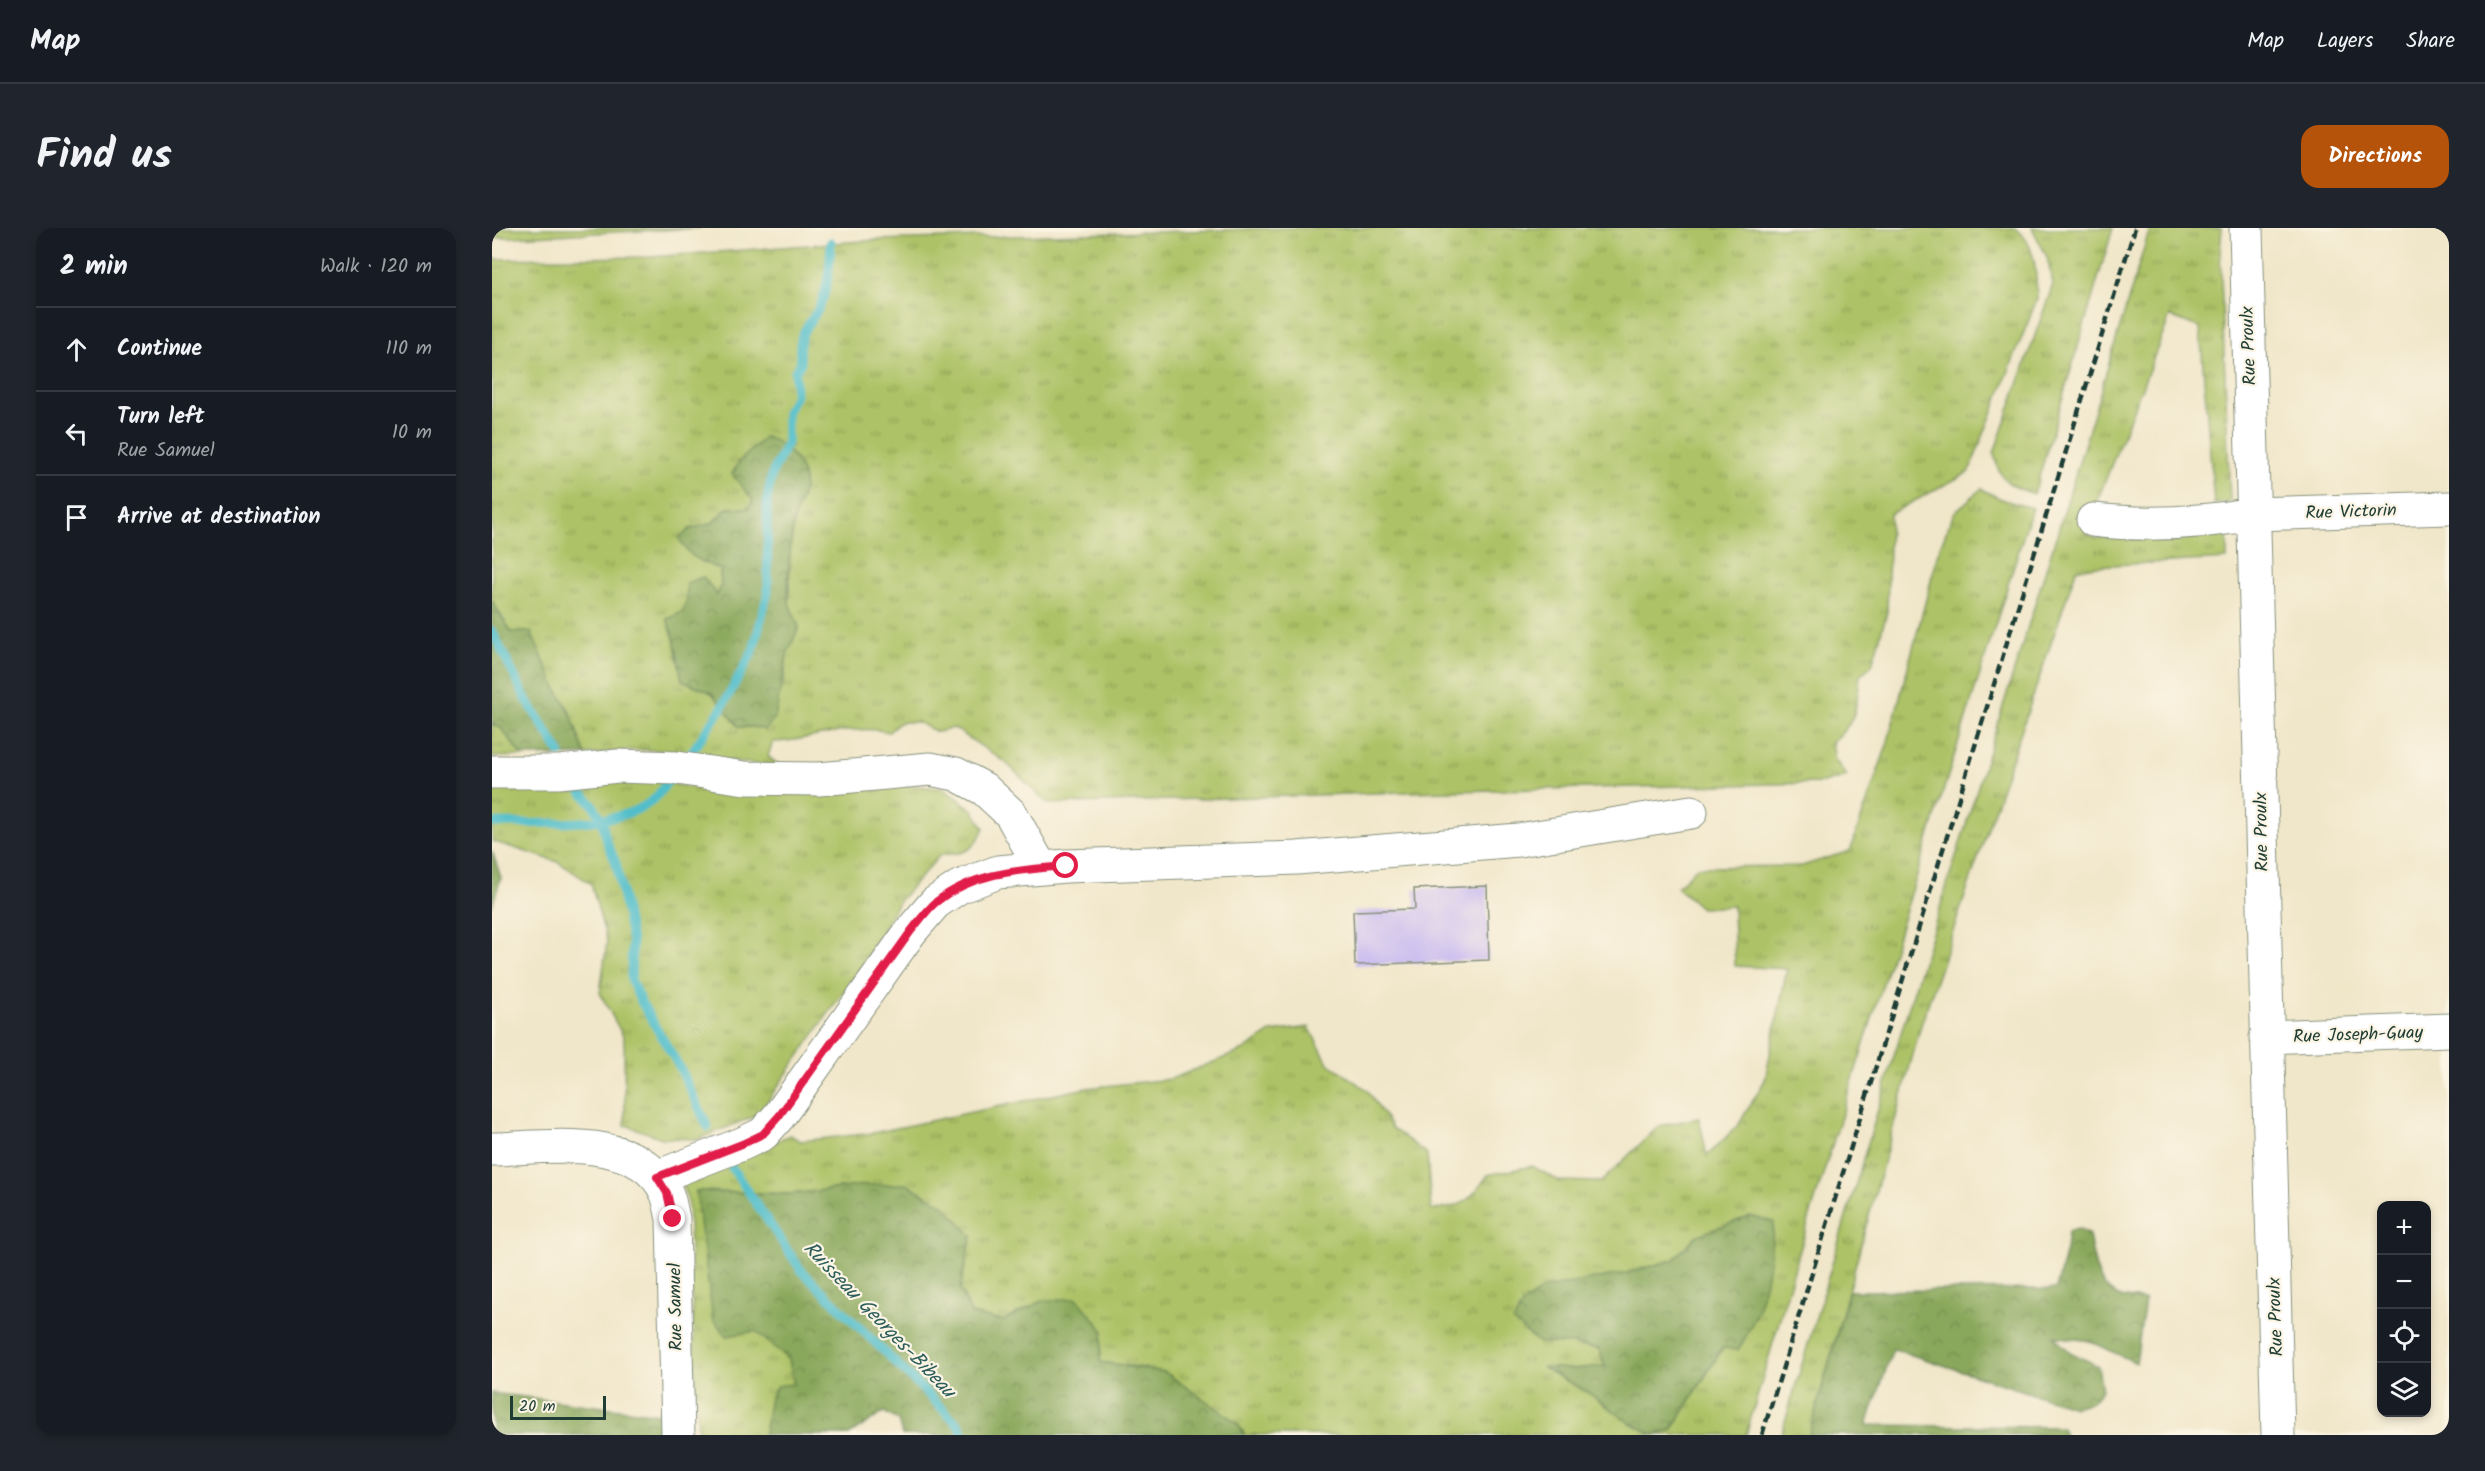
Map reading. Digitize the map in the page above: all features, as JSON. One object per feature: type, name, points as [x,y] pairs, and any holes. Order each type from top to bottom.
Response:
[{"type":"street","name":"Rue Proulx","points":[[2246,228],[2278,1435]]},
{"type":"street","name":"Rue Victorin","points":[[2093,520],[2121,523],[2223,519],[2253,514],[2449,508]]},
{"type":"street","points":[[492,772],[559,772],[618,766],[678,768],[746,778],[819,779],[930,770],[956,774],[984,789],[1011,814],[1041,868]]},
{"type":"street","points":[[657,1177],[763,1134],[779,1116],[911,931],[935,903],[959,887],[998,872],[1041,868],[1297,858],[1519,840],[1691,812]]},
{"type":"street","name":"Rue Joseph-Guay","points":[[2266,1037],[2449,1030]]},
{"type":"street","name":"Rue Samuel","points":[[492,1149],[595,1148],[624,1153],[645,1165],[657,1177],[667,1193],[673,1219],[678,1435]]},
{"type":"green space","points":[[492,228],[701,228],[492,238]]},
{"type":"green space","points":[[1292,228],[2015,228],[2028,242],[2034,260],[2037,299],[1969,472],[1890,514],[1887,612],[1872,665],[1860,675],[1854,713],[1841,735],[1832,742],[1835,760],[1847,776],[1823,783],[1406,792],[1048,804],[1004,761],[954,728],[937,732],[917,722],[900,722],[889,732],[845,731],[773,742],[768,756],[780,766],[724,761],[676,750],[630,750],[585,755],[570,712],[555,686],[531,632],[511,632],[492,601],[492,259],[650,257],[876,240]],"holes":[[[765,437],[800,501],[795,516],[790,549],[789,604],[799,627],[787,654],[783,686],[753,727],[739,727],[712,693],[682,680],[674,638],[667,619],[679,616],[688,605],[717,596],[721,586],[720,568],[702,562],[690,529],[712,524],[727,508],[749,508],[753,500],[753,449]]]},
{"type":"green space","points":[[2032,228],[2113,228],[2034,494],[2006,481],[1998,470],[1994,453],[2053,284],[2047,257]]},
{"type":"green space","points":[[2150,228],[2222,228],[2220,252],[2230,502],[2214,504],[2200,328],[2170,316],[2085,532],[2096,538],[2227,535],[2227,559],[2094,566],[2076,570],[1921,1025],[1809,1435],[1781,1435],[1906,1016]]},
{"type":"green space","points":[[765,437],[784,447],[795,458],[802,472],[804,484],[794,519],[788,577],[790,606],[799,627],[787,654],[775,718],[765,730],[739,727],[712,693],[682,680],[674,638],[667,619],[683,610],[687,596],[687,583],[703,577],[717,595],[721,586],[720,569],[691,554],[679,538],[690,529],[712,523],[727,508],[749,508],[753,500],[732,474],[740,461]]},
{"type":"green space","points":[[1981,489],[2003,500],[2032,508],[1810,1216],[1746,1435],[1654,1435],[1245,1435],[1236,1422],[1145,1368],[1100,1362],[1042,1301],[1003,1321],[971,1314],[960,1288],[972,1236],[866,1185],[792,1194],[696,1191],[727,1336],[755,1331],[789,1359],[794,1385],[777,1386],[770,1398],[764,1435],[698,1435],[688,1201],[681,1182],[790,1135],[801,1141],[873,1133],[1086,1088],[1171,1079],[1244,1050],[1271,1032],[1309,1027],[1328,1063],[1367,1090],[1392,1128],[1427,1154],[1431,1210],[1459,1205],[1470,1197],[1488,1175],[1532,1166],[1559,1181],[1601,1182],[1659,1126],[1699,1118],[1707,1156],[1739,1124],[1765,1080],[1787,969],[1735,966],[1733,906],[1701,908],[1677,887],[1697,867],[1802,866],[1850,851],[1887,745],[1940,547],[1954,513]],"holes":[[[1696,1236],[1723,1348],[1672,1430],[1654,1435],[1629,1422],[1587,1392],[1543,1368],[1572,1369],[1605,1366],[1599,1349],[1572,1344],[1631,1272],[1673,1260]]]},
{"type":"green space","points":[[492,601],[511,632],[531,632],[555,686],[570,712],[585,755],[522,756],[501,728],[492,724]]},
{"type":"green space","points":[[492,724],[501,728],[522,756],[492,757]]},
{"type":"green space","points":[[638,777],[682,786],[729,791],[908,785],[945,789],[973,810],[984,828],[972,847],[962,852],[940,855],[899,901],[862,965],[758,1115],[698,1139],[662,1138],[625,1125],[624,1038],[600,993],[607,941],[591,884],[558,862],[492,841],[492,788],[552,786],[572,792],[587,782]]},
{"type":"green space","points":[[492,851],[501,878],[492,906]]},
{"type":"green space","points":[[907,1184],[945,1206],[972,1236],[960,1288],[971,1314],[1003,1321],[1042,1301],[1077,1298],[1103,1330],[1100,1362],[1165,1372],[1236,1422],[1245,1435],[902,1435],[898,1420],[884,1412],[849,1435],[764,1435],[770,1398],[777,1386],[794,1384],[789,1359],[755,1331],[727,1336],[713,1320],[696,1191],[792,1194],[866,1185]]},
{"type":"green space","points":[[1750,1216],[1774,1222],[1768,1273],[1760,1304],[1738,1350],[1722,1348],[1672,1430],[1654,1435],[1629,1422],[1587,1392],[1542,1367],[1572,1369],[1605,1366],[1599,1349],[1572,1344],[1540,1343],[1513,1322],[1523,1303],[1545,1288],[1631,1272],[1673,1260],[1696,1236]]},
{"type":"green space","points":[[2079,1229],[2089,1235],[2097,1271],[2106,1287],[2121,1297],[2145,1300],[2136,1363],[2090,1341],[2053,1336],[2070,1352],[2098,1366],[2102,1390],[2092,1402],[2074,1407],[1893,1349],[1867,1425],[2062,1427],[2064,1435],[1809,1435],[1849,1291],[2056,1289],[2066,1250],[2068,1231]]},
{"type":"green space","points":[[492,1393],[659,1414],[659,1435],[492,1435]]},
{"type":"building","points":[[1487,886],[1489,960],[1355,965],[1353,911],[1415,909],[1414,889]]},
{"type":"waterway","points":[[691,753],[721,709],[753,651],[768,592],[767,500],[772,474],[787,443],[787,412],[796,395],[795,371],[801,363],[800,341],[819,308],[825,291],[831,242]]},
{"type":"waterway","points":[[492,631],[526,699],[560,753]]},
{"type":"waterway","points":[[492,823],[576,822],[620,816],[653,800],[667,782]]},
{"type":"waterway","name":"Ruisseau Georges-Bibeau","points":[[578,788],[602,820],[606,840],[616,863],[632,942],[631,980],[640,1000],[680,1068],[708,1127]]},
{"type":"waterway","name":"Ruisseau Georges-Bibeau","points":[[732,1168],[801,1270],[960,1426],[963,1435]]},
{"type":"railway","points":[[1762,1435],[2135,228]]},
{"type":"route","points":[[673,1219],[667,1193],[657,1177],[763,1134],[779,1116],[911,931],[935,903],[959,887],[998,872],[1066,866]]}]
